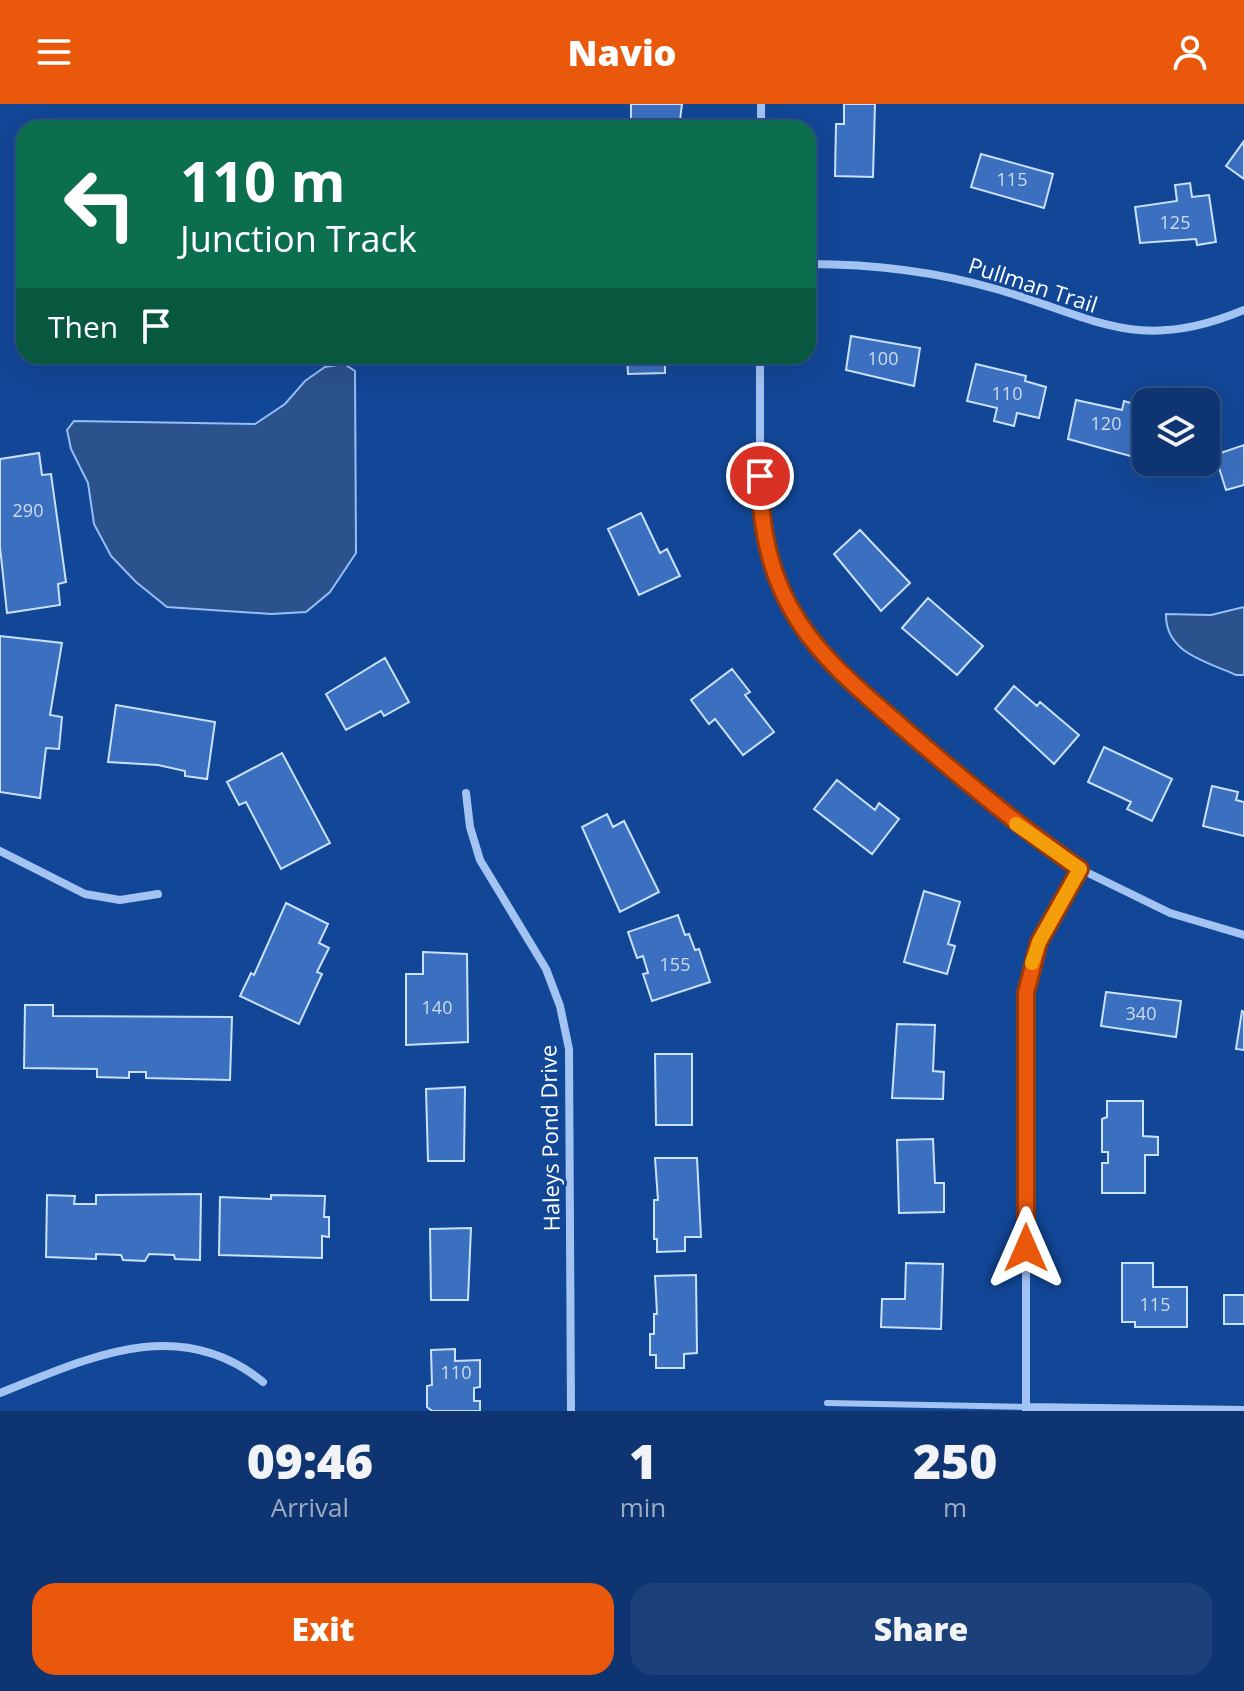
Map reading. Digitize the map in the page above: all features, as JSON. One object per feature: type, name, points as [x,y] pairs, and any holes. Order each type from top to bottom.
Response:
[{"type":"street","name":"Pullman Trail","points":[[816,264],[858,264],[930,272],[997,289],[1096,325],[1139,331],[1174,330],[1209,323],[1244,310]]},
{"type":"street","points":[[760,364],[760,506],[770,559],[788,604],[812,642],[843,676],[1008,819],[1080,869],[1170,913],[1244,935]]},
{"type":"street","name":"Haleys Pond Drive","points":[[466,793],[470,827],[480,860],[495,891],[546,969],[560,1006],[569,1049],[571,1411]]},
{"type":"street","points":[[0,851],[85,894],[120,900],[158,894]]},
{"type":"street","points":[[1080,869],[1039,942],[1026,993],[1026,1409],[1244,1410]]},
{"type":"street","points":[[0,1393],[87,1359],[150,1346],[187,1345],[213,1350],[240,1363],[263,1382]]},
{"type":"lane","points":[[827,1403],[1026,1409]]},
{"type":"water","points":[[344,364],[355,371],[356,553],[330,592],[306,612],[271,614],[167,607],[111,556],[94,524],[88,483],[71,449],[67,430],[74,421],[255,424],[285,404],[305,381],[325,367]]},
{"type":"water","points":[[1244,607],[1244,675],[1236,675],[1189,654],[1172,638],[1167,627],[1166,614],[1211,615]]},
{"type":"building","points":[[631,104],[682,104],[680,120],[631,120]]},
{"type":"building","points":[[844,104],[875,104],[873,177],[835,176],[836,124],[844,124]]},
{"type":"building","points":[[1244,141],[1244,179],[1226,166]]},
{"type":"building","points":[[981,154],[1053,174],[1044,208],[971,187]]},
{"type":"building","points":[[1190,183],[1192,197],[1209,195],[1216,242],[1197,245],[1196,239],[1140,243],[1135,207],[1177,201],[1175,185]]},
{"type":"building","points":[[851,336],[920,348],[914,386],[846,370]]},
{"type":"building","points":[[627,364],[665,364],[665,373],[628,374]]},
{"type":"building","points":[[976,364],[1026,376],[1025,381],[1046,387],[1039,418],[1017,413],[1014,426],[994,421],[997,408],[967,401]]},
{"type":"building","points":[[1076,400],[1122,410],[1124,401],[1132,403],[1132,456],[1068,439]]},
{"type":"building","points":[[1244,445],[1244,485],[1226,490],[1220,471],[1220,453]]},
{"type":"building","points":[[39,453],[42,475],[51,474],[66,582],[58,584],[60,605],[7,613],[0,547],[0,459]]},
{"type":"building","points":[[641,513],[660,553],[667,549],[680,576],[639,595],[608,529]]},
{"type":"building","points":[[860,530],[910,583],[881,611],[834,554]]},
{"type":"building","points":[[928,598],[983,646],[957,675],[902,628]]},
{"type":"building","points":[[0,636],[62,643],[50,715],[62,717],[59,749],[46,748],[40,798],[0,792]]},
{"type":"building","points":[[385,658],[409,702],[384,716],[381,711],[346,730],[326,694]]},
{"type":"building","points":[[732,669],[750,692],[745,695],[774,732],[743,755],[715,719],[709,724],[691,700]]},
{"type":"building","points":[[1014,686],[1037,706],[1040,702],[1079,735],[1054,764],[995,709]]},
{"type":"building","points":[[116,705],[215,722],[207,779],[185,776],[185,771],[158,765],[108,762]]},
{"type":"building","points":[[1104,747],[1172,779],[1152,821],[1127,809],[1131,802],[1088,782]]},
{"type":"building","points":[[282,753],[330,843],[281,869],[246,802],[239,805],[227,782]]},
{"type":"building","points":[[837,780],[875,810],[879,803],[899,819],[872,854],[814,809]]},
{"type":"building","points":[[1212,786],[1238,792],[1236,800],[1244,802],[1244,836],[1203,826]]},
{"type":"building","points":[[607,814],[613,827],[624,821],[659,892],[620,912],[582,827]]},
{"type":"building","points":[[924,891],[960,902],[948,944],[955,946],[947,974],[904,962]]},
{"type":"building","points":[[286,903],[328,924],[319,943],[329,948],[317,972],[322,974],[299,1024],[240,996],[251,973],[254,975]]},
{"type":"building","points":[[678,915],[685,935],[689,934],[695,950],[699,949],[710,982],[652,1001],[643,974],[648,973],[643,956],[637,958],[628,932]]},
{"type":"building","points":[[423,952],[467,954],[468,1042],[406,1045],[406,974],[423,974]]},
{"type":"building","points":[[1106,992],[1181,1001],[1176,1037],[1101,1026]]},
{"type":"building","points":[[25,1005],[53,1005],[53,1016],[232,1017],[230,1080],[146,1078],[146,1072],[129,1072],[129,1078],[97,1077],[97,1069],[24,1068]]},
{"type":"building","points":[[1244,1012],[1244,1050],[1236,1049]]},
{"type":"building","points":[[897,1024],[935,1025],[933,1071],[944,1072],[943,1099],[892,1098]]},
{"type":"building","points":[[655,1054],[692,1054],[692,1125],[656,1125]]},
{"type":"building","points":[[465,1087],[464,1161],[428,1161],[426,1089]]},
{"type":"building","points":[[1107,1101],[1143,1101],[1143,1136],[1158,1137],[1158,1155],[1145,1155],[1145,1193],[1102,1193],[1102,1163],[1108,1163],[1108,1152],[1102,1152],[1102,1119],[1107,1117]]},
{"type":"building","points":[[933,1139],[935,1183],[944,1183],[944,1212],[899,1213],[897,1140]]},
{"type":"building","points":[[655,1158],[697,1158],[701,1237],[685,1237],[685,1251],[657,1252],[657,1239],[654,1239],[654,1200],[658,1200]]},
{"type":"building","points":[[201,1194],[200,1260],[149,1254],[145,1261],[123,1260],[121,1255],[96,1254],[96,1259],[46,1257],[47,1195],[75,1196],[74,1204],[96,1204],[96,1195]]},
{"type":"building","points":[[271,1195],[325,1196],[324,1217],[329,1217],[329,1237],[322,1236],[322,1258],[219,1255],[220,1197],[271,1199]]},
{"type":"building","points":[[471,1228],[468,1300],[431,1300],[430,1229]]},
{"type":"building","points":[[906,1263],[943,1264],[941,1329],[881,1327],[882,1299],[905,1299]]},
{"type":"building","points":[[1122,1263],[1153,1263],[1153,1287],[1187,1287],[1187,1327],[1135,1327],[1135,1322],[1122,1322]]},
{"type":"building","points":[[696,1275],[697,1353],[684,1354],[684,1368],[656,1368],[656,1355],[650,1355],[650,1334],[654,1334],[654,1314],[657,1314],[655,1276]]},
{"type":"building","points":[[1224,1295],[1244,1295],[1244,1324],[1224,1324]]},
{"type":"building","points":[[455,1349],[455,1361],[480,1360],[480,1387],[474,1388],[474,1401],[480,1401],[480,1411],[432,1411],[427,1407],[427,1386],[432,1385],[431,1350]]},
{"type":"slow traffic","points":[[1016,824],[1080,869],[1039,942],[1032,963]]},
{"type":"route","points":[[760,476],[760,506],[770,559],[788,604],[812,642],[843,676],[1008,819],[1080,869],[1039,942],[1030,967],[1026,993],[1026,1248]]}]
